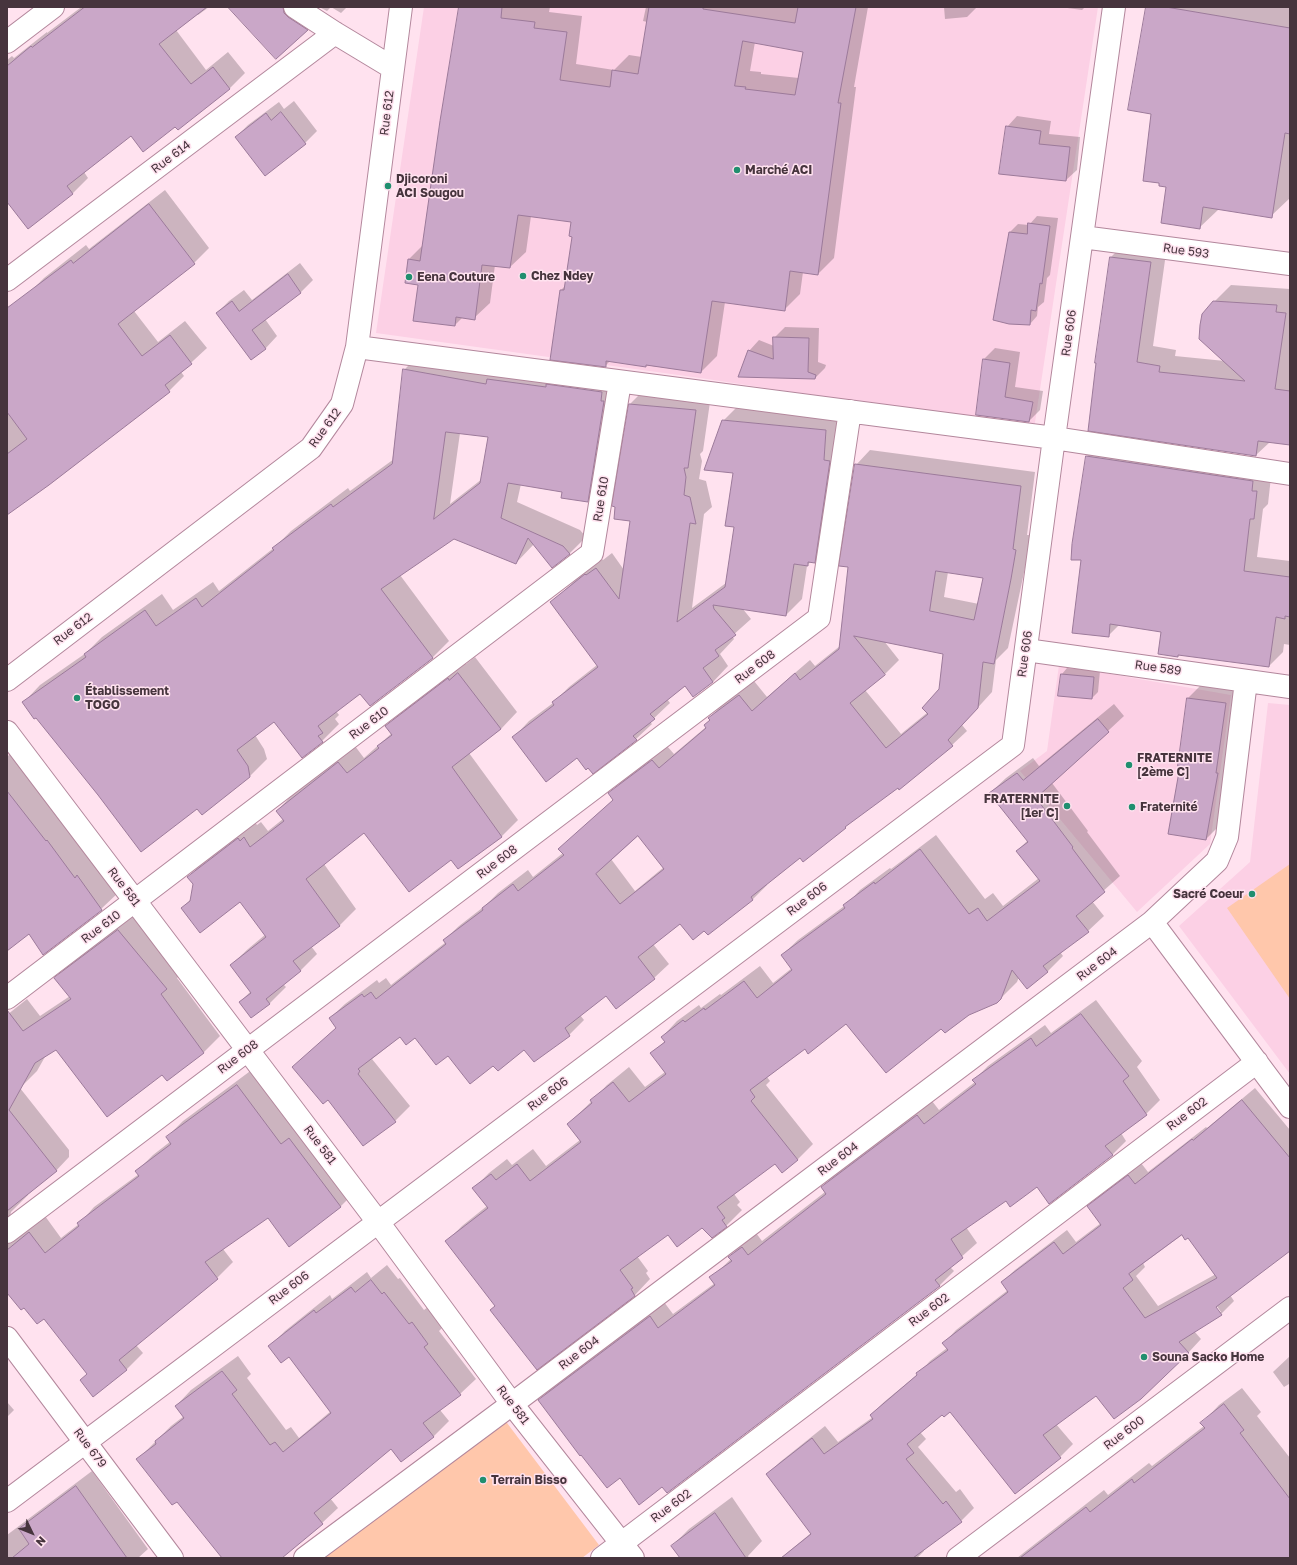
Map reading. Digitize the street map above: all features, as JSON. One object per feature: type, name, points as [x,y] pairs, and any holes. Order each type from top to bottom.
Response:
[{"type":"street","points":[[7,42],[53,7]]},
{"type":"street","points":[[295,7],[393,68]]},
{"type":"street","name":"Rue 612","points":[[7,680],[311,448],[342,404],[357,347],[401,7]]},
{"type":"street","name":"Rue 606","points":[[7,1501],[1013,745],[1114,7]]},
{"type":"street","name":"Rue 614","points":[[7,280],[335,33]]},
{"type":"street","name":"Rue 593","points":[[1082,237],[1290,264]]},
{"type":"street","points":[[357,347],[1054,438],[1290,474]]},
{"type":"street","name":"Rue 610","points":[[7,998],[592,553],[620,382]]},
{"type":"street","name":"Rue 608","points":[[7,1232],[819,618],[850,411]]},
{"type":"street","name":"Rue 589","points":[[1026,650],[1290,686]]},
{"type":"street","name":"Rue 604","points":[[304,1558],[512,1404],[1152,922],[1217,861],[1227,837],[1246,680]]},
{"type":"street","name":"Rue 581","points":[[7,732],[378,1222],[512,1404],[628,1550]]},
{"type":"street","points":[[1152,922],[1290,1107]]},
{"type":"street","name":"Rue 602","points":[[602,1558],[628,1550],[1257,1062]]},
{"type":"street","name":"Rue 600","points":[[958,1558],[1290,1308]]},
{"type":"street","name":"Rue 679","points":[[7,1338],[172,1558]]},
{"type":"shaded area","name":"Marché ACI","points":[[424,7],[1098,7],[1034,429],[707,379],[376,333]]},
{"type":"shaded area","name":"Fraternité","points":[[1059,665],[1231,695],[1210,844],[1137,912],[1020,771],[1047,751]]},
{"type":"shaded area","name":"Sacré Coeur","points":[[1268,703],[1290,705],[1290,1074],[1179,926],[1250,862]]},
{"type":"shaded area","points":[[1290,864],[1290,999],[1227,908]]},
{"type":"shaded area","name":"Terrain Bisso","points":[[501,1415],[599,1545],[582,1558],[312,1558]]},
{"type":"building","points":[[85,7],[207,7],[159,44],[191,84],[213,67],[230,89],[178,130],[175,127],[143,152],[131,136],[67,186],[73,194],[28,229],[7,202],[7,66],[31,46],[32,47]]},
{"type":"building","points":[[228,7],[283,7],[284,13],[288,17],[308,30],[276,59]]},
{"type":"building","points":[[459,7],[502,7],[501,18],[535,22],[534,28],[567,32],[560,80],[610,87],[612,70],[638,74],[649,7],[703,7],[703,9],[795,23],[798,7],[856,7],[838,103],[841,103],[818,275],[790,271],[785,311],[712,301],[701,373],[606,361],[606,367],[550,360],[560,290],[564,290],[572,237],[569,236],[571,222],[518,215],[510,268],[482,265],[475,320],[456,317],[455,326],[413,321],[418,285],[405,283],[408,259],[420,261],[440,121]],"holes":[[[743,41],[803,52],[795,95],[745,89],[746,87],[735,86]]]},
{"type":"building","points":[[1146,7],[1166,7],[1290,28],[1290,134],[1285,133],[1272,218],[1203,207],[1200,229],[1161,223],[1166,187],[1159,186],[1159,183],[1143,181],[1151,114],[1128,110]]},
{"type":"building","points":[[281,112],[306,144],[265,176],[235,137],[266,113],[271,120]]},
{"type":"building","points":[[1006,126],[1041,131],[1039,144],[1070,147],[1066,181],[999,174]]},
{"type":"building","points":[[149,204],[195,264],[118,324],[142,356],[170,335],[192,364],[165,385],[170,392],[49,485],[7,515],[7,454],[27,439],[7,412],[7,308],[71,260],[73,263]]},
{"type":"building","points":[[1028,223],[1050,226],[1042,284],[1040,283],[1036,311],[1031,310],[1030,325],[1009,324],[993,320],[1009,232],[1027,234]]},
{"type":"building","points":[[1110,257],[1151,262],[1137,362],[1160,366],[1159,372],[1245,381],[1199,339],[1202,314],[1213,301],[1277,305],[1276,312],[1286,313],[1275,389],[1290,391],[1290,445],[1258,441],[1256,456],[1088,431],[1095,363]]},
{"type":"building","points":[[288,274],[301,293],[252,330],[266,349],[251,360],[216,313],[232,301],[239,311]]},
{"type":"building","points":[[773,337],[809,338],[808,372],[816,375],[815,379],[738,377],[748,350],[773,359]]},
{"type":"building","points":[[983,359],[1010,363],[1005,397],[1033,402],[1029,422],[976,415]]},
{"type":"building","points":[[403,369],[486,384],[487,379],[546,387],[546,384],[602,392],[601,401],[604,401],[588,502],[561,498],[562,492],[508,483],[501,518],[563,546],[570,554],[552,568],[528,538],[516,564],[454,539],[381,589],[433,658],[370,706],[360,694],[318,726],[323,733],[318,736],[323,742],[302,758],[274,722],[237,750],[248,766],[250,777],[202,815],[197,809],[141,852],[98,795],[36,718],[34,719],[22,702],[86,657],[84,654],[145,610],[156,626],[196,598],[202,607],[274,550],[272,548],[331,504],[333,507],[392,464]],"holes":[[[446,432],[488,437],[480,483],[434,519]]]},
{"type":"building","points":[[629,404],[696,410],[688,468],[684,468],[686,477],[684,495],[690,497],[696,524],[690,523],[677,622],[725,587],[734,527],[725,526],[733,473],[704,470],[722,420],[826,430],[824,460],[830,461],[815,563],[808,562],[808,566],[794,564],[786,616],[713,605],[714,609],[736,635],[715,650],[719,656],[703,668],[713,682],[693,697],[685,686],[650,714],[655,719],[633,736],[637,740],[593,774],[588,768],[586,770],[577,758],[546,782],[512,737],[554,705],[552,702],[598,667],[550,602],[585,574],[586,575],[596,568],[619,599],[630,521],[614,519],[615,507],[612,506]]},
{"type":"building","points":[[1086,456],[1253,481],[1252,491],[1257,491],[1254,519],[1250,519],[1244,571],[1290,577],[1290,617],[1285,616],[1285,619],[1276,617],[1269,667],[1178,655],[1178,657],[1158,654],[1161,632],[1110,624],[1109,637],[1072,633],[1081,560],[1071,560],[1072,544]]},
{"type":"building","points":[[855,464],[1021,486],[1013,549],[1016,550],[994,664],[983,662],[978,708],[948,740],[953,746],[899,790],[898,788],[845,827],[846,828],[803,862],[800,858],[751,897],[753,900],[708,935],[704,931],[693,940],[680,924],[638,957],[655,979],[616,1009],[606,996],[565,1028],[570,1036],[534,1062],[524,1050],[498,1071],[493,1066],[470,1084],[448,1056],[436,1065],[415,1038],[406,1045],[400,1037],[358,1069],[360,1071],[358,1074],[396,1122],[363,1146],[328,1100],[323,1104],[292,1067],[336,1028],[329,1018],[362,994],[364,997],[371,992],[376,999],[446,944],[443,940],[483,910],[482,908],[513,884],[518,891],[564,855],[558,849],[613,800],[608,793],[652,760],[659,768],[706,728],[704,725],[710,720],[708,718],[739,695],[752,711],[795,673],[800,680],[839,649],[848,567],[839,566]],"holes":[[[936,571],[983,578],[974,620],[930,611]],[[854,636],[943,654],[939,689],[922,708],[928,714],[886,748],[850,703],[885,675]],[[638,836],[664,869],[620,904],[596,874]]]},
{"type":"building","points":[[458,673],[501,729],[452,767],[502,837],[458,869],[451,860],[409,892],[364,833],[306,879],[340,926],[293,961],[301,971],[266,999],[270,1004],[251,1018],[239,1002],[251,993],[230,965],[266,937],[240,902],[200,933],[181,908],[190,901],[193,884],[187,877],[238,838],[240,841],[244,837],[250,847],[284,821],[276,811],[338,762],[347,773],[379,748],[377,746],[392,735],[385,726],[448,678],[449,680]]},
{"type":"building","points":[[1061,674],[1094,677],[1092,699],[1058,696]]},
{"type":"building","points":[[1187,698],[1226,703],[1216,773],[1218,773],[1206,840],[1168,834],[1180,766],[1178,766]]},
{"type":"building","points":[[1098,719],[1109,732],[1036,798],[1105,892],[1076,916],[1089,932],[1043,966],[1048,972],[1027,989],[1012,970],[1001,999],[997,1003],[969,1015],[945,1033],[941,1029],[886,1073],[846,1024],[808,1054],[805,1049],[750,1090],[755,1097],[751,1101],[798,1160],[782,1173],[775,1164],[717,1207],[725,1218],[722,1220],[727,1227],[712,1238],[702,1228],[677,1247],[668,1235],[620,1270],[633,1288],[631,1289],[635,1296],[537,1370],[490,1310],[495,1306],[445,1241],[488,1208],[472,1188],[491,1174],[496,1180],[517,1164],[530,1181],[581,1142],[567,1124],[592,1103],[590,1100],[613,1082],[629,1102],[666,1074],[650,1053],[665,1042],[661,1037],[683,1020],[685,1022],[704,1008],[705,1010],[744,981],[757,998],[792,970],[781,955],[845,908],[843,905],[874,882],[875,884],[920,849],[969,914],[978,908],[987,921],[1040,881],[1016,851],[1028,842],[989,793],[1017,773],[1023,780]]},
{"type":"building","points":[[7,791],[46,841],[47,840],[75,878],[77,875],[102,910],[43,955],[29,934],[7,951]]},
{"type":"building","points":[[118,930],[167,989],[161,994],[204,1053],[167,1081],[162,1075],[107,1117],[56,1050],[35,1063],[9,1110],[57,1171],[7,1211],[7,1010],[23,1031],[71,999],[54,978]]},
{"type":"building","points":[[1081,1014],[1129,1076],[1123,1081],[1147,1115],[1105,1146],[1113,1155],[1049,1204],[1037,1187],[1010,1207],[1006,1201],[951,1239],[963,1258],[935,1280],[940,1286],[667,1493],[662,1487],[639,1505],[620,1478],[607,1488],[581,1455],[580,1456],[538,1400],[650,1316],[658,1328],[715,1285],[709,1277],[732,1261],[728,1257],[742,1247],[748,1255],[826,1194],[821,1187],[917,1115],[924,1124],[976,1084],[972,1080],[1031,1038],[1036,1046]]},
{"type":"building","points":[[237,1085],[281,1144],[289,1138],[341,1207],[289,1247],[268,1218],[205,1262],[218,1279],[119,1360],[127,1370],[93,1397],[80,1380],[87,1374],[44,1319],[37,1324],[24,1308],[21,1310],[7,1293],[7,1250],[29,1232],[45,1253],[79,1226],[77,1223],[139,1176],[135,1171],[171,1144],[166,1137]]},
{"type":"building","points":[[1242,1100],[1290,1158],[1290,1251],[1216,1307],[1222,1315],[1179,1342],[1189,1353],[1141,1399],[1114,1419],[1096,1396],[1043,1435],[1061,1458],[1015,1494],[950,1412],[944,1417],[942,1415],[907,1444],[914,1453],[906,1459],[943,1504],[946,1501],[962,1522],[913,1558],[781,1558],[811,1534],[766,1474],[812,1438],[824,1454],[873,1419],[870,1415],[917,1375],[916,1373],[948,1350],[942,1343],[1008,1292],[1001,1282],[1054,1242],[1063,1254],[1101,1225],[1087,1206],[1128,1175],[1135,1184],[1192,1139],[1193,1140]],"holes":[[[1182,1235],[1185,1240],[1188,1238],[1217,1278],[1145,1318],[1123,1288],[1133,1280],[1129,1274]]]},
{"type":"building","points":[[371,1280],[382,1294],[384,1292],[409,1324],[412,1322],[428,1344],[424,1347],[461,1395],[423,1423],[434,1437],[401,1462],[391,1449],[314,1513],[323,1524],[282,1558],[222,1558],[177,1502],[172,1505],[136,1459],[156,1444],[155,1441],[184,1418],[175,1406],[222,1371],[237,1390],[232,1394],[270,1445],[275,1442],[283,1452],[331,1413],[289,1357],[281,1363],[268,1346],[314,1310],[316,1313],[351,1287],[355,1292]]},
{"type":"building","points":[[1224,1404],[1244,1430],[1240,1433],[1290,1499],[1290,1558],[1020,1558],[1086,1507],[1090,1512],[1132,1479],[1134,1483],[1205,1428],[1200,1423]]},
{"type":"building","points":[[76,1486],[127,1558],[12,1558],[29,1544],[19,1529]]},
{"type":"building","points":[[715,1513],[746,1558],[680,1558],[671,1546]]},
{"type":"place","name":"Marché ACI","points":[[737,170]]},
{"type":"place","name":"Djicoroni ACI Sougou","points":[[388,186]]},
{"type":"place","name":"Chez Ndey","points":[[523,276]]},
{"type":"place","name":"Eena Couture","points":[[409,277]]},
{"type":"place","name":"Établissement TOGO","points":[[77,698]]},
{"type":"place","name":"FRATERNITE [2ème C]","points":[[1129,765]]},
{"type":"place","name":"FRATERNITE [1er C]","points":[[1067,806]]},
{"type":"place","name":"Fraternité","points":[[1132,807]]},
{"type":"place","name":"Sacré Coeur","points":[[1252,894]]},
{"type":"place","name":"Souna Sacko Home","points":[[1144,1357]]},
{"type":"place","name":"Terrain Bisso","points":[[483,1480]]}]
